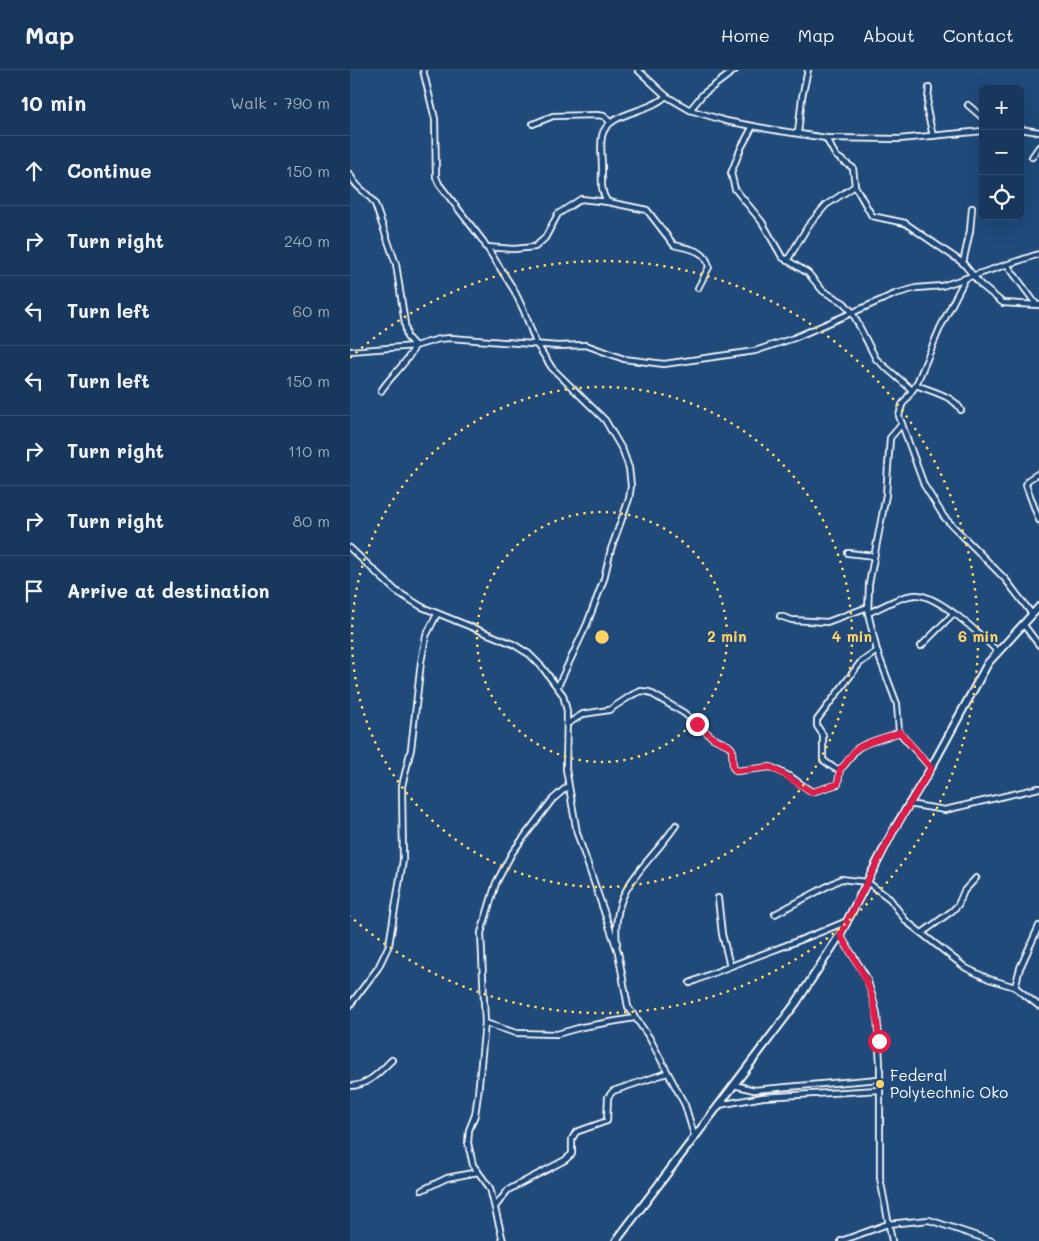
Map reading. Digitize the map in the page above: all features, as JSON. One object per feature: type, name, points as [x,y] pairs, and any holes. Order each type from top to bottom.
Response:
[{"type":"main road","points":[[616,1241],[796,1003],[840,935],[908,804],[931,768],[988,663],[1039,607]]},
{"type":"street","points":[[423,70],[435,119],[436,177],[514,290],[536,344],[558,375],[605,420],[615,436],[629,468],[631,486],[629,499],[614,540],[597,600],[558,686]]},
{"type":"street","points":[[638,70],[666,96],[690,110],[753,126],[826,138],[899,139],[979,131]]},
{"type":"street","points":[[690,110],[708,90],[735,70]]},
{"type":"street","points":[[798,133],[802,96],[808,70]]},
{"type":"street","points":[[929,88],[927,110],[933,136]]},
{"type":"street","points":[[608,202],[602,190],[601,144],[603,132],[610,122],[654,104],[666,96]]},
{"type":"street","points":[[968,105],[979,115]]},
{"type":"street","points":[[533,124],[553,116],[597,115],[604,116],[610,122]]},
{"type":"street","points":[[753,126],[734,162],[731,172],[732,183],[762,222],[782,257],[808,273],[823,291],[844,303],[852,312],[876,359],[912,390]]},
{"type":"street","points":[[1024,130],[1039,132]]},
{"type":"street","points":[[826,138],[836,156],[853,168],[856,186],[872,216],[905,223],[963,263],[1003,303],[1038,304]]},
{"type":"street","points":[[1032,157],[1039,147]]},
{"type":"street","points":[[350,174],[358,187],[372,198],[375,204],[396,264],[407,337],[415,346]]},
{"type":"street","points":[[787,261],[808,226],[826,205],[856,186]]},
{"type":"street","points":[[486,247],[514,249],[535,247],[545,238],[558,214],[581,199],[608,202],[647,210],[674,245],[689,248],[702,255],[709,267],[698,288]]},
{"type":"street","points":[[963,263],[970,231],[972,208]]},
{"type":"street","points":[[350,351],[415,346],[444,338],[586,345],[624,359],[664,364],[769,348],[895,294],[916,288],[942,286],[1008,266],[1039,254]]},
{"type":"street","points":[[1008,266],[1038,304]]},
{"type":"street","points":[[965,279],[940,328],[916,385],[902,405],[899,416],[924,486],[944,517],[1006,580],[1032,614]]},
{"type":"street","points":[[381,392],[387,382],[408,360],[415,346]]},
{"type":"street","points":[[916,385],[952,400],[958,404],[961,410]]},
{"type":"street","points":[[902,424],[890,438],[886,495],[869,584],[868,613],[877,651],[897,704],[900,732],[931,768]]},
{"type":"street","points":[[1039,473],[1028,480],[1026,485],[1039,520]]},
{"type":"street","points":[[350,548],[396,592],[437,614],[513,644],[529,654],[558,686],[566,704],[566,769],[583,856],[618,952]]},
{"type":"street","points":[[848,553],[874,556]]},
{"type":"street","points":[[868,613],[900,598],[916,595],[927,596],[953,614],[998,652]]},
{"type":"street","points":[[780,616],[792,620],[827,622],[868,607]]},
{"type":"street","points":[[350,1005],[378,968],[389,945],[403,860],[402,786],[411,749],[421,662],[426,636],[437,614]]},
{"type":"street","points":[[921,646],[953,614]]},
{"type":"street","points":[[1023,624],[1039,645]]},
{"type":"street","points":[[877,651],[860,663],[817,720],[817,726],[823,735],[823,760],[834,768],[840,769],[844,767],[854,751],[863,745],[900,732]]},
{"type":"street","points":[[566,724],[582,714],[610,710],[641,691],[649,692],[684,713],[713,738],[728,745],[732,749],[733,767],[736,771],[771,767],[812,792],[838,784],[840,769]]},
{"type":"street","points":[[503,1241],[490,1188],[469,1156],[469,1130],[475,1115],[486,1023],[481,933],[496,883],[512,853],[552,800],[568,786]]},
{"type":"street","points":[[908,804],[945,810],[1039,788]]},
{"type":"street","points":[[676,825],[632,880],[619,904],[615,924],[628,1006],[634,1018],[649,1037],[685,1105],[695,1138]]},
{"type":"street","points":[[922,933],[958,905],[964,891],[976,878]]},
{"type":"street","points":[[776,914],[841,879],[867,882],[890,899],[906,921],[966,968],[989,979],[1015,987],[1039,1006]]},
{"type":"street","points":[[718,898],[722,934],[730,966]]},
{"type":"street","points":[[690,983],[769,950],[814,936],[848,920]]},
{"type":"street","points":[[1015,987],[1020,968],[1039,926]]},
{"type":"street","points":[[840,935],[867,978],[877,1013],[880,1178],[892,1241]]},
{"type":"street","points":[[486,1023],[516,1034],[557,1034],[582,1026],[634,1018]]},
{"type":"street","points":[[350,1086],[358,1086],[369,1081],[392,1060]]},
{"type":"street","points":[[495,1207],[508,1190],[566,1160],[572,1154],[572,1139],[576,1132],[607,1121],[608,1097],[613,1092],[667,1073]]},
{"type":"street","points":[[734,1085],[754,1090],[879,1079]]},
{"type":"street","points":[[820,1084],[821,1094]]},
{"type":"street","points":[[791,1087],[792,1095]]},
{"type":"street","points":[[719,1105],[744,1099],[879,1090]]},
{"type":"street","points":[[422,1190],[446,1178],[478,1172]]},
{"type":"street","points":[[841,1241],[888,1224],[929,1220],[992,1241]]},
{"type":"place","name":"Federal Polytechnic Oko","points":[[880,1084]]},
{"type":"route","points":[[697,724],[713,738],[724,742],[732,749],[733,767],[736,771],[771,767],[791,777],[812,792],[838,784],[840,769],[844,767],[854,751],[863,745],[900,732],[931,768],[908,804],[840,935],[867,978],[877,1013],[879,1041]]}]
